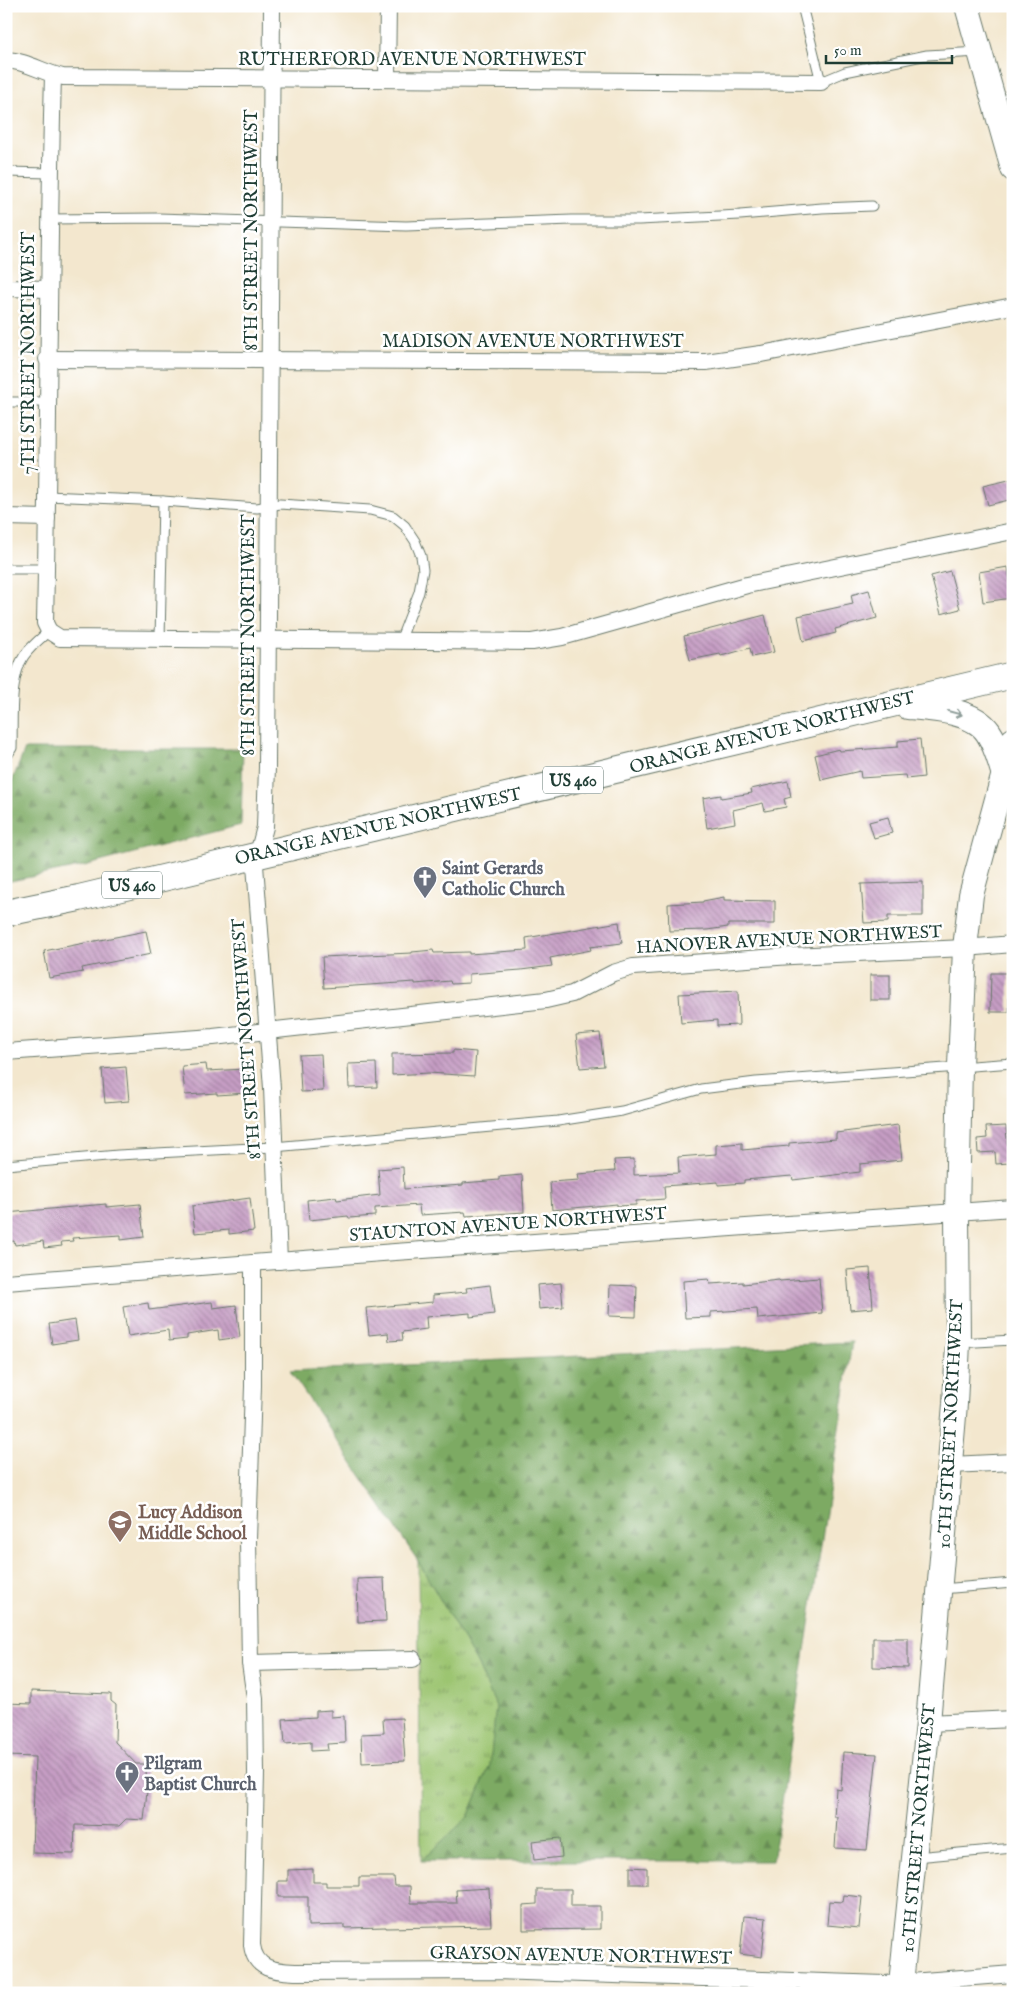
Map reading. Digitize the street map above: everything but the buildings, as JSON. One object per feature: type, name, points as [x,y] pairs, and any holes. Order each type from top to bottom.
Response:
[{"type":"main road","points":[[966,6],[1013,169]]},
{"type":"main road","name":"ORANGE AVENUE NORTHWEST","points":[[6,913],[78,898],[1013,675]]},
{"type":"main road","points":[[889,704],[942,710],[968,716],[987,729],[997,747],[1004,772]]},
{"type":"main road","name":"10TH STREET NORTHWEST","points":[[902,1988],[951,1465],[958,1343],[957,1213],[965,948],[971,895],[1000,802],[1004,772],[1013,740]]},
{"type":"street","name":"8TH STREET NORTHWEST","points":[[272,6],[267,767],[265,826],[255,865],[268,1031],[279,1261]]},
{"type":"street","points":[[387,79],[388,6]]},
{"type":"street","name":"RUTHERFORD AVENUE NORTHWEST","points":[[6,60],[27,63],[53,75],[63,77],[820,82]]},
{"type":"street","name":"7TH STREET NORTHWEST","points":[[49,631],[45,623],[48,496],[49,219],[53,75]]},
{"type":"street","points":[[6,288],[48,289]]},
{"type":"street","name":"MADISON AVENUE NORTHWEST","points":[[47,359],[706,362],[761,354],[1013,306]]},
{"type":"street","points":[[6,517],[47,518]]},
{"type":"street","points":[[49,631],[60,638],[532,642],[562,637],[747,585],[1013,531]]},
{"type":"street","name":"HANOVER AVENUE NORTHWEST","points":[[6,1052],[268,1031],[546,1000],[572,994],[613,973],[633,967],[1013,944]]},
{"type":"street","name":"STAUNTON AVENUE NORTHWEST","points":[[6,1282],[1013,1208]]},
{"type":"street","points":[[253,1263],[253,1386],[248,1540],[250,1663],[413,1659]]},
{"type":"street","points":[[951,1465],[1013,1462]]},
{"type":"street","name":"GRAYSON AVENUE NORTHWEST","points":[[250,1663],[255,1711],[256,1773],[253,1951],[261,1965],[272,1970],[295,1972],[498,1971],[649,1975],[850,1983],[902,1988],[1013,1974]]},
{"type":"street","points":[[928,1723],[1013,1719]]},
{"type":"lane","points":[[802,6],[820,82],[845,72],[927,55],[979,52]]},
{"type":"lane","points":[[6,172],[50,173]]},
{"type":"lane","points":[[49,219],[158,218],[406,226],[572,220],[638,220],[872,206]]},
{"type":"lane","points":[[6,402],[48,402]]},
{"type":"lane","points":[[48,496],[257,508],[280,504],[370,510],[393,516],[405,526],[415,540],[421,556],[423,570],[419,592],[400,641]]},
{"type":"lane","points":[[160,640],[163,502]]},
{"type":"lane","points":[[6,569],[46,569]]},
{"type":"lane","points":[[6,758],[12,748],[16,671],[23,657],[34,643],[49,631]]},
{"type":"lane","points":[[6,1164],[118,1155],[274,1147],[558,1121],[622,1111],[701,1088],[756,1082],[900,1073],[960,1066],[1013,1063]]},
{"type":"lane","points":[[958,1343],[1013,1340]]},
{"type":"lane","points":[[940,1589],[1013,1583]]},
{"type":"lane","points":[[915,1857],[1013,1848]]},
{"type":"green space","points":[[25,749],[243,749],[241,825],[84,866],[6,882],[6,796]]},
{"type":"green space","points":[[852,1342],[773,1861],[421,1861],[468,1817],[490,1765],[496,1706],[477,1663],[418,1561],[290,1371]]},
{"type":"green space","points":[[418,1561],[477,1663],[496,1706],[490,1765],[468,1817],[421,1861]]},
{"type":"place","name":"Saint Gerards Catholic Church","points":[[425,899]]},
{"type":"place","name":"Lucy Addison Middle School","points":[[120,1543]]},
{"type":"place","name":"Pilgram Baptist Church","points":[[127,1794]]}]
